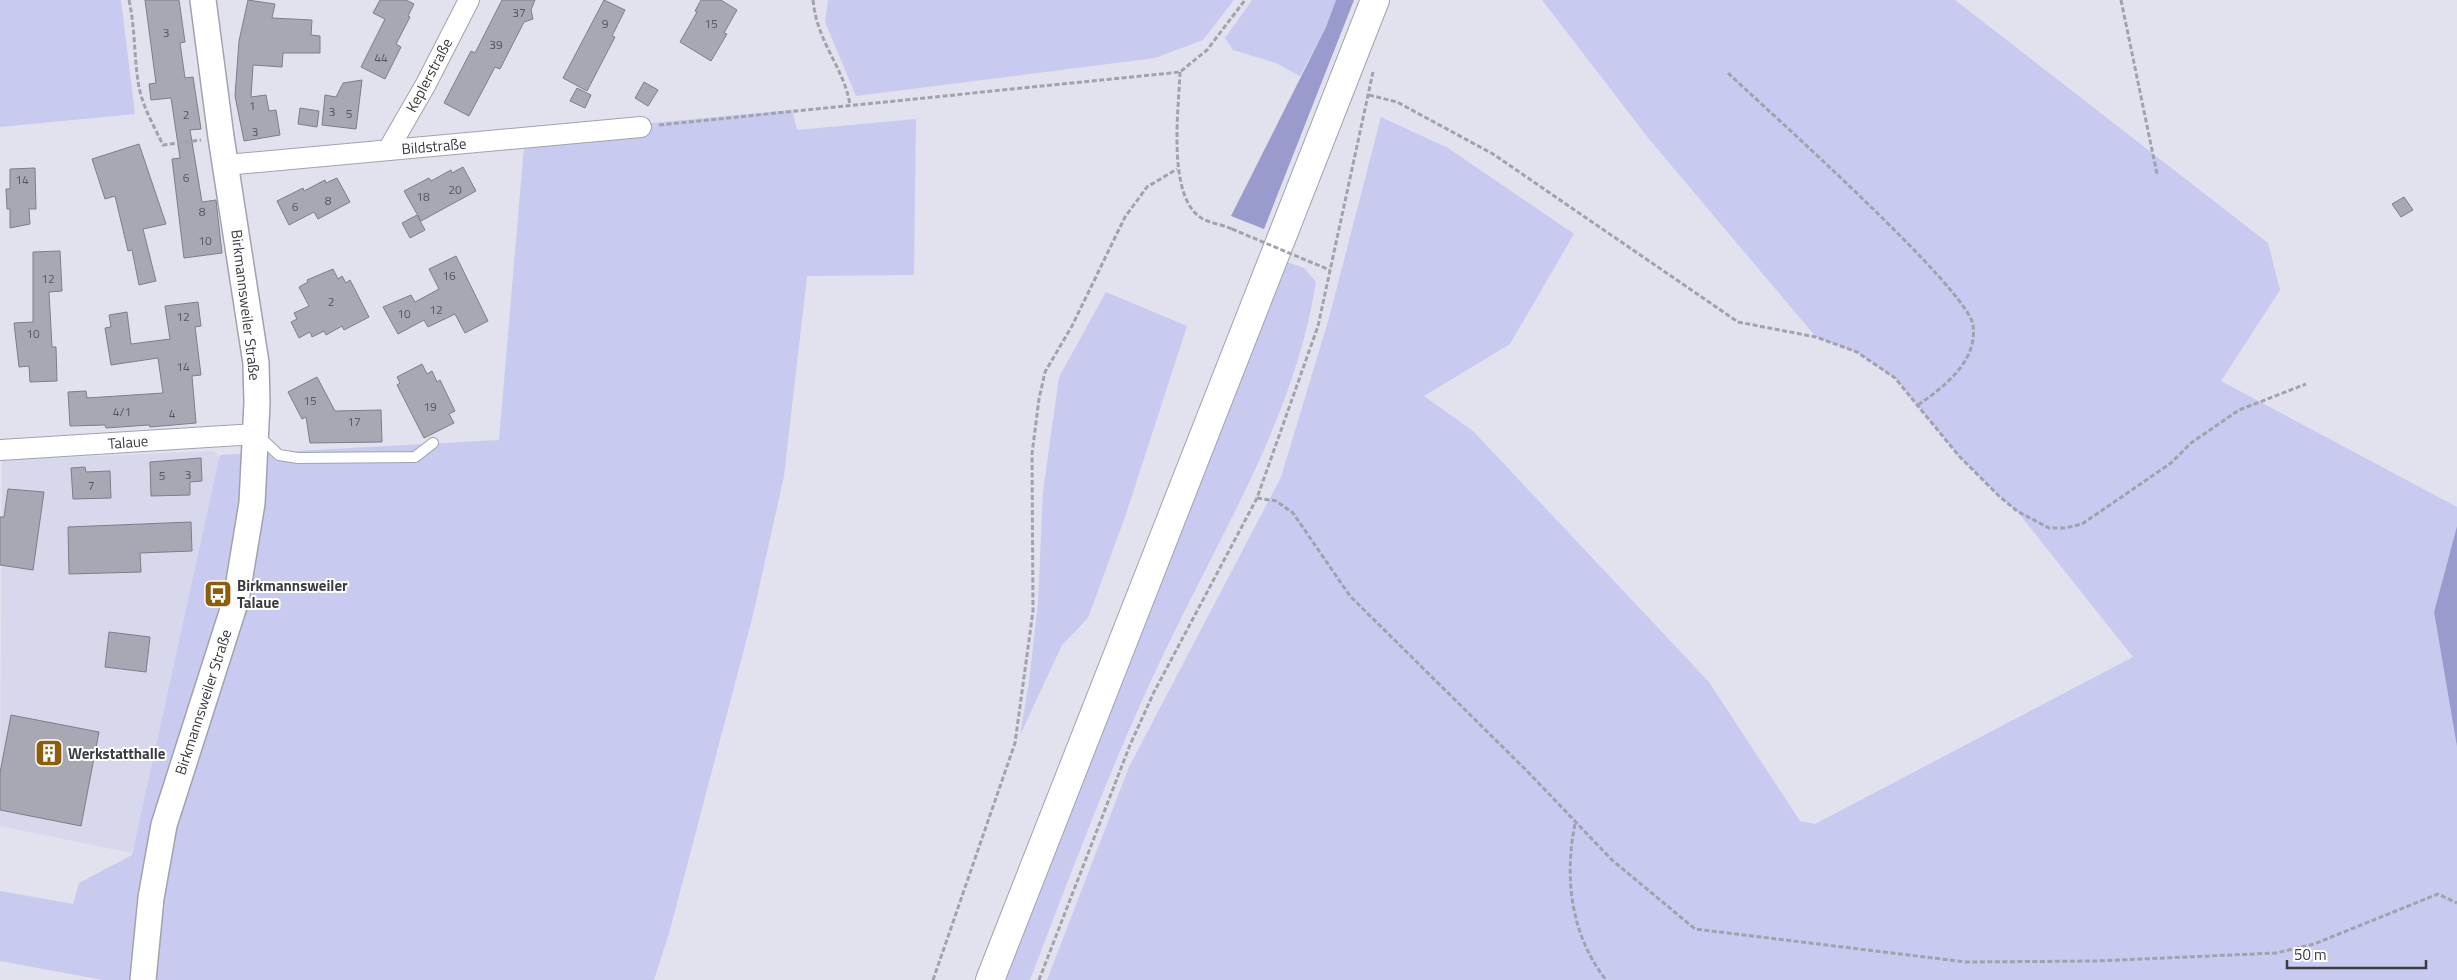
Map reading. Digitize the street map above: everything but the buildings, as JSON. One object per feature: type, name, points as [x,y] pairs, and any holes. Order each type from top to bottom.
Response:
[{"type":"main road","points":[[990,980],[1375,0]]},
{"type":"street","name":"Birkmannsweiler Straße","points":[[143,980],[151,898],[164,825],[236,600],[252,503],[256,434],[256,363],[221,137],[203,0]]},
{"type":"street","name":"Keplerstraße","points":[[388,150],[426,84],[469,0]]},
{"type":"street","name":"Bildstraße","points":[[226,165],[642,127]]},
{"type":"street","name":"Talaue","points":[[0,450],[256,434]]},
{"type":"lane","points":[[256,434],[279,455],[298,458],[415,457],[433,443]]},
{"type":"path","points":[[129,0],[133,17],[138,82],[143,103],[163,145],[221,137]]},
{"type":"path","points":[[814,0],[815,17],[825,46],[847,89],[850,105]]},
{"type":"path","points":[[2122,0],[2157,174]]},
{"type":"path","points":[[642,127],[1180,72],[1207,50],[1244,1]]},
{"type":"path","points":[[1039,980],[1130,745],[1154,692],[1257,498],[1318,326],[1373,70]]},
{"type":"path","points":[[1180,72],[1177,169],[1184,197],[1201,218],[1330,270]]},
{"type":"path","points":[[1728,72],[1912,248],[1963,304],[1973,322],[1974,339],[1968,357],[1956,373],[1918,405]]},
{"type":"path","points":[[1369,95],[1396,102],[1493,154],[1738,322],[1816,338],[1857,352],[1895,378],[1959,456],[1999,496],[2049,528],[2065,528],[2082,524],[2172,463],[2191,443],[2239,410],[2306,384]]},
{"type":"path","points":[[933,980],[1015,744],[1033,611],[1032,454],[1039,399],[1045,372],[1072,326],[1124,217],[1147,187],[1177,169]]},
{"type":"path","points":[[1257,498],[1276,501],[1293,513],[1350,596],[1528,772],[1575,824],[1612,860],[1695,929],[1966,962],[2097,961],[2276,953],[2314,944],[2438,894],[2457,903]]},
{"type":"path","points":[[1575,824],[1571,847],[1572,907],[1580,937],[1596,968],[1606,980]]},
{"type":"shaded area","points":[[0,0],[121,0],[135,114],[0,127]]},
{"type":"shaded area","points":[[828,0],[1234,0],[1203,40],[1155,58],[856,96],[825,22]]},
{"type":"shaded area","points":[[1252,0],[1336,0],[1326,27],[1300,76],[1276,63],[1233,50],[1225,38]]},
{"type":"shaded area","points":[[1336,0],[1354,0],[1264,229],[1231,216],[1326,27]]},
{"type":"shaded area","points":[[1542,0],[1955,0],[2268,243],[2280,290],[2221,381],[2457,507],[2457,526],[2434,612],[2457,747],[2457,980],[1047,980],[1129,767],[1281,477],[1329,318],[1381,117],[1448,148],[1574,234],[1510,344],[1424,396],[1473,431],[1709,682],[1800,821],[1815,824],[2133,657],[2017,511],[1999,496],[1959,456],[1895,378],[1857,352],[1816,337],[1649,139]]},
{"type":"shaded area","points":[[792,110],[797,130],[916,119],[914,275],[807,276],[784,476],[753,615],[670,930],[654,980],[103,980],[0,961],[0,891],[73,904],[79,883],[132,855],[220,455],[499,440],[525,135]]},
{"type":"shaded area","points":[[1282,260],[1304,268],[1316,282],[1306,331],[1292,379],[1274,425],[1233,516],[1147,690],[1095,813],[1030,980],[998,980]]},
{"type":"shaded area","points":[[1106,292],[1187,326],[1126,514],[1088,618],[1062,645],[1020,735],[1029,682],[1038,603],[1043,492],[1059,377]]},
{"type":"shaded area","points":[[213,451],[228,463],[205,636],[131,853],[0,826],[2,460]]},
{"type":"shaded area","points":[[2457,526],[2457,747],[2434,612]]},
{"type":"place","name":"Birkmannsweiler Talaue","points":[[218,594]]},
{"type":"place","name":"Werkstatthalle","points":[[49,753]]}]
